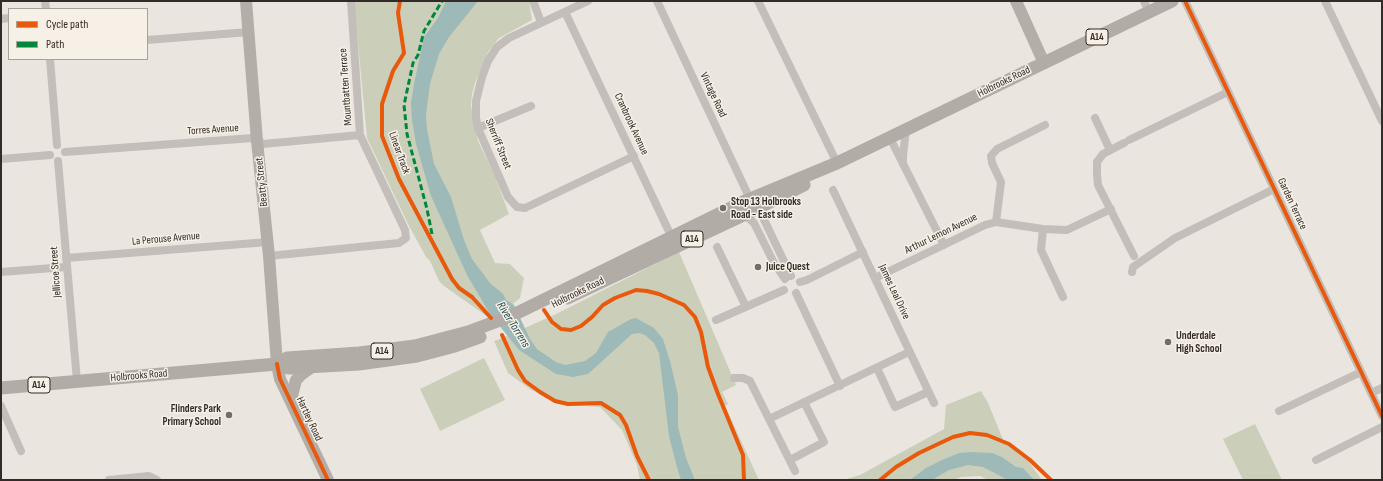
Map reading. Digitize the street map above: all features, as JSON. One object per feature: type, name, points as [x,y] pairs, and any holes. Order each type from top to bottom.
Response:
[{"type":"main road","name":"Holbrooks Road","points":[[1,388],[277,364],[288,368],[359,364],[417,356],[455,346],[511,316],[545,304],[674,242],[754,201],[886,140],[1044,63],[1147,6],[1172,1]]},
{"type":"main road","name":"Holbrooks Road","points":[[674,242],[744,214],[754,201]]},
{"type":"main road","name":"Holbrooks Road","points":[[277,364],[287,358],[359,353],[415,346],[483,331]]},
{"type":"street","name":"Beatty Street","points":[[246,1],[257,141],[268,242],[277,364]]},
{"type":"street","name":"Mountbatten Terrace","points":[[269,256],[399,243],[406,238],[406,230],[360,135],[351,1]]},
{"type":"street","points":[[533,1],[541,22]]},
{"type":"street","name":"Sherriff Street","points":[[588,1],[509,38],[497,47],[488,62],[482,77],[476,101],[476,118],[478,128],[508,197],[517,207],[525,208],[634,156]]},
{"type":"street","name":"Vintage Road","points":[[657,1],[754,201],[788,278]]},
{"type":"street","points":[[758,1],[837,163]]},
{"type":"street","points":[[1016,1],[1044,63]]},
{"type":"street","name":"Garden Terrace","points":[[1185,1],[1382,416]]},
{"type":"street","points":[[1325,1],[1382,121]]},
{"type":"street","name":"Cranbrook Avenue","points":[[565,12],[674,242]]},
{"type":"street","points":[[148,40],[249,32]]},
{"type":"street","points":[[50,60],[57,145]]},
{"type":"street","points":[[1134,256],[1098,185],[1096,174],[1097,162],[1102,154],[1228,92]]},
{"type":"street","points":[[478,128],[531,106]]},
{"type":"street","points":[[1095,118],[1110,150]]},
{"type":"street","points":[[996,222],[1002,182],[992,163],[991,156],[997,149],[1045,125]]},
{"type":"street","points":[[904,164],[903,155],[906,130]]},
{"type":"street","name":"Torres Avenue","points":[[65,152],[253,138],[263,144],[360,135]]},
{"type":"street","points":[[886,140],[887,144],[904,164],[944,245]]},
{"type":"street","points":[[50,155],[53,159],[58,161],[63,159],[65,152],[62,147],[57,145]]},
{"type":"street","points":[[50,155],[53,147],[57,145]]},
{"type":"street","points":[[1,159],[50,155]]},
{"type":"street","name":"Jellicoe Street","points":[[58,161],[77,381]]},
{"type":"street","points":[[1132,272],[1133,267],[1175,238],[1274,189]]},
{"type":"street","name":"James Leal Drive","points":[[833,190],[934,403]]},
{"type":"street","name":"Arthur Lemon Avenue","points":[[875,278],[985,225],[996,222],[1043,229],[1066,230],[1110,209]]},
{"type":"street","points":[[744,214],[754,222],[774,264],[788,278],[796,278],[800,282],[800,288],[796,293]]},
{"type":"street","points":[[1043,229],[1040,250],[1063,297]]},
{"type":"street","name":"La Perouse Avenue","points":[[66,258],[268,242]]},
{"type":"street","points":[[717,247],[746,307]]},
{"type":"street","points":[[800,282],[807,280],[863,252]]},
{"type":"street","points":[[1,272],[66,267]]},
{"type":"street","points":[[788,278],[783,284],[784,290],[788,293],[796,293]]},
{"type":"street","points":[[716,320],[784,290]]},
{"type":"street","points":[[796,293],[840,386]]},
{"type":"street","points":[[769,419],[909,352]]},
{"type":"street","name":"Hartley Road","points":[[277,364],[280,378],[328,480]]},
{"type":"street","points":[[291,400],[296,380],[312,367]]},
{"type":"street","points":[[877,368],[895,407],[928,392]]},
{"type":"street","points":[[1279,410],[1361,372]]},
{"type":"street","points":[[734,378],[743,378],[750,381],[795,471]]},
{"type":"street","points":[[1371,393],[1382,388]]},
{"type":"street","points":[[790,460],[824,442],[804,402]]},
{"type":"street","points":[[1,406],[21,451]]},
{"type":"street","points":[[1316,460],[1382,427]]},
{"type":"street","points":[[109,480],[150,476],[157,479]]},
{"type":"green space","points":[[354,1],[529,1],[532,20],[499,38],[488,52],[472,94],[471,106],[478,141],[494,174],[509,214],[480,230],[495,263],[510,264],[524,278],[520,298],[503,312],[488,317],[444,286],[439,281],[430,261],[426,257],[408,224],[367,138]]},
{"type":"green space","points":[[679,252],[736,385],[722,392],[728,404],[725,406],[759,480],[640,480],[637,465],[622,430],[600,407],[557,404],[530,389],[508,373],[494,341],[556,314]]},
{"type":"green space","points":[[484,358],[505,400],[440,431],[420,389]]},
{"type":"green space","points":[[981,391],[988,403],[1004,442],[1024,455],[1042,480],[988,480],[980,476],[961,477],[954,480],[843,480],[860,475],[944,429],[946,405]]},
{"type":"green space","points":[[1255,424],[1282,480],[1243,480],[1223,439]]},
{"type":"water","name":"River Torrens","points":[[446,1],[478,1],[449,37],[439,54],[430,84],[426,114],[427,129],[434,164],[451,197],[464,240],[472,259],[490,283],[503,294],[506,300],[514,305],[530,339],[537,349],[556,362],[565,365],[585,361],[596,353],[608,332],[631,319],[636,318],[654,328],[663,339],[670,361],[678,395],[678,427],[686,458],[695,480],[681,480],[678,471],[669,436],[659,353],[654,343],[645,335],[639,333],[632,334],[588,374],[573,377],[556,374],[519,350],[490,314],[467,275],[431,196],[416,144],[412,120],[411,103],[424,37],[438,18]]},
{"type":"water","points":[[959,453],[992,453],[1002,457],[1016,467],[1023,468],[1034,480],[1008,480],[983,467],[968,465],[949,470],[932,480],[910,480],[926,468],[942,460]]},
{"type":"marked path","points":[[432,234],[427,209],[407,134],[404,105],[413,63],[418,55],[424,31],[442,1]]},
{"type":"cycle path","name":"Linear Track","points":[[400,1],[398,13],[404,53],[393,71],[382,104],[382,136],[399,179],[452,279],[459,288],[472,297],[491,318]]},
{"type":"cycle path","points":[[1185,1],[1382,416]]},
{"type":"cycle path","points":[[544,310],[552,322],[561,329],[571,330],[581,326],[603,305],[615,298],[636,290],[659,294],[684,305],[695,317],[701,332],[708,367],[743,455],[744,480]]},
{"type":"cycle path","points":[[502,335],[518,370],[525,381],[540,392],[555,401],[568,404],[601,403],[620,415],[626,425],[637,456],[649,480]]},
{"type":"cycle path","points":[[277,364],[280,379],[328,480]]},
{"type":"cycle path","points":[[880,480],[896,467],[919,453],[953,437],[970,433],[987,435],[1009,444],[1030,460],[1051,480]]},
{"type":"place","name":"Stop 13 Holbrooks Road - East side","points":[[723,208]]},
{"type":"place","name":"Juice Quest","points":[[758,267]]},
{"type":"place","name":"Underdale High School","points":[[1168,342]]},
{"type":"place","name":"Flinders Park Primary School","points":[[229,415]]}]
